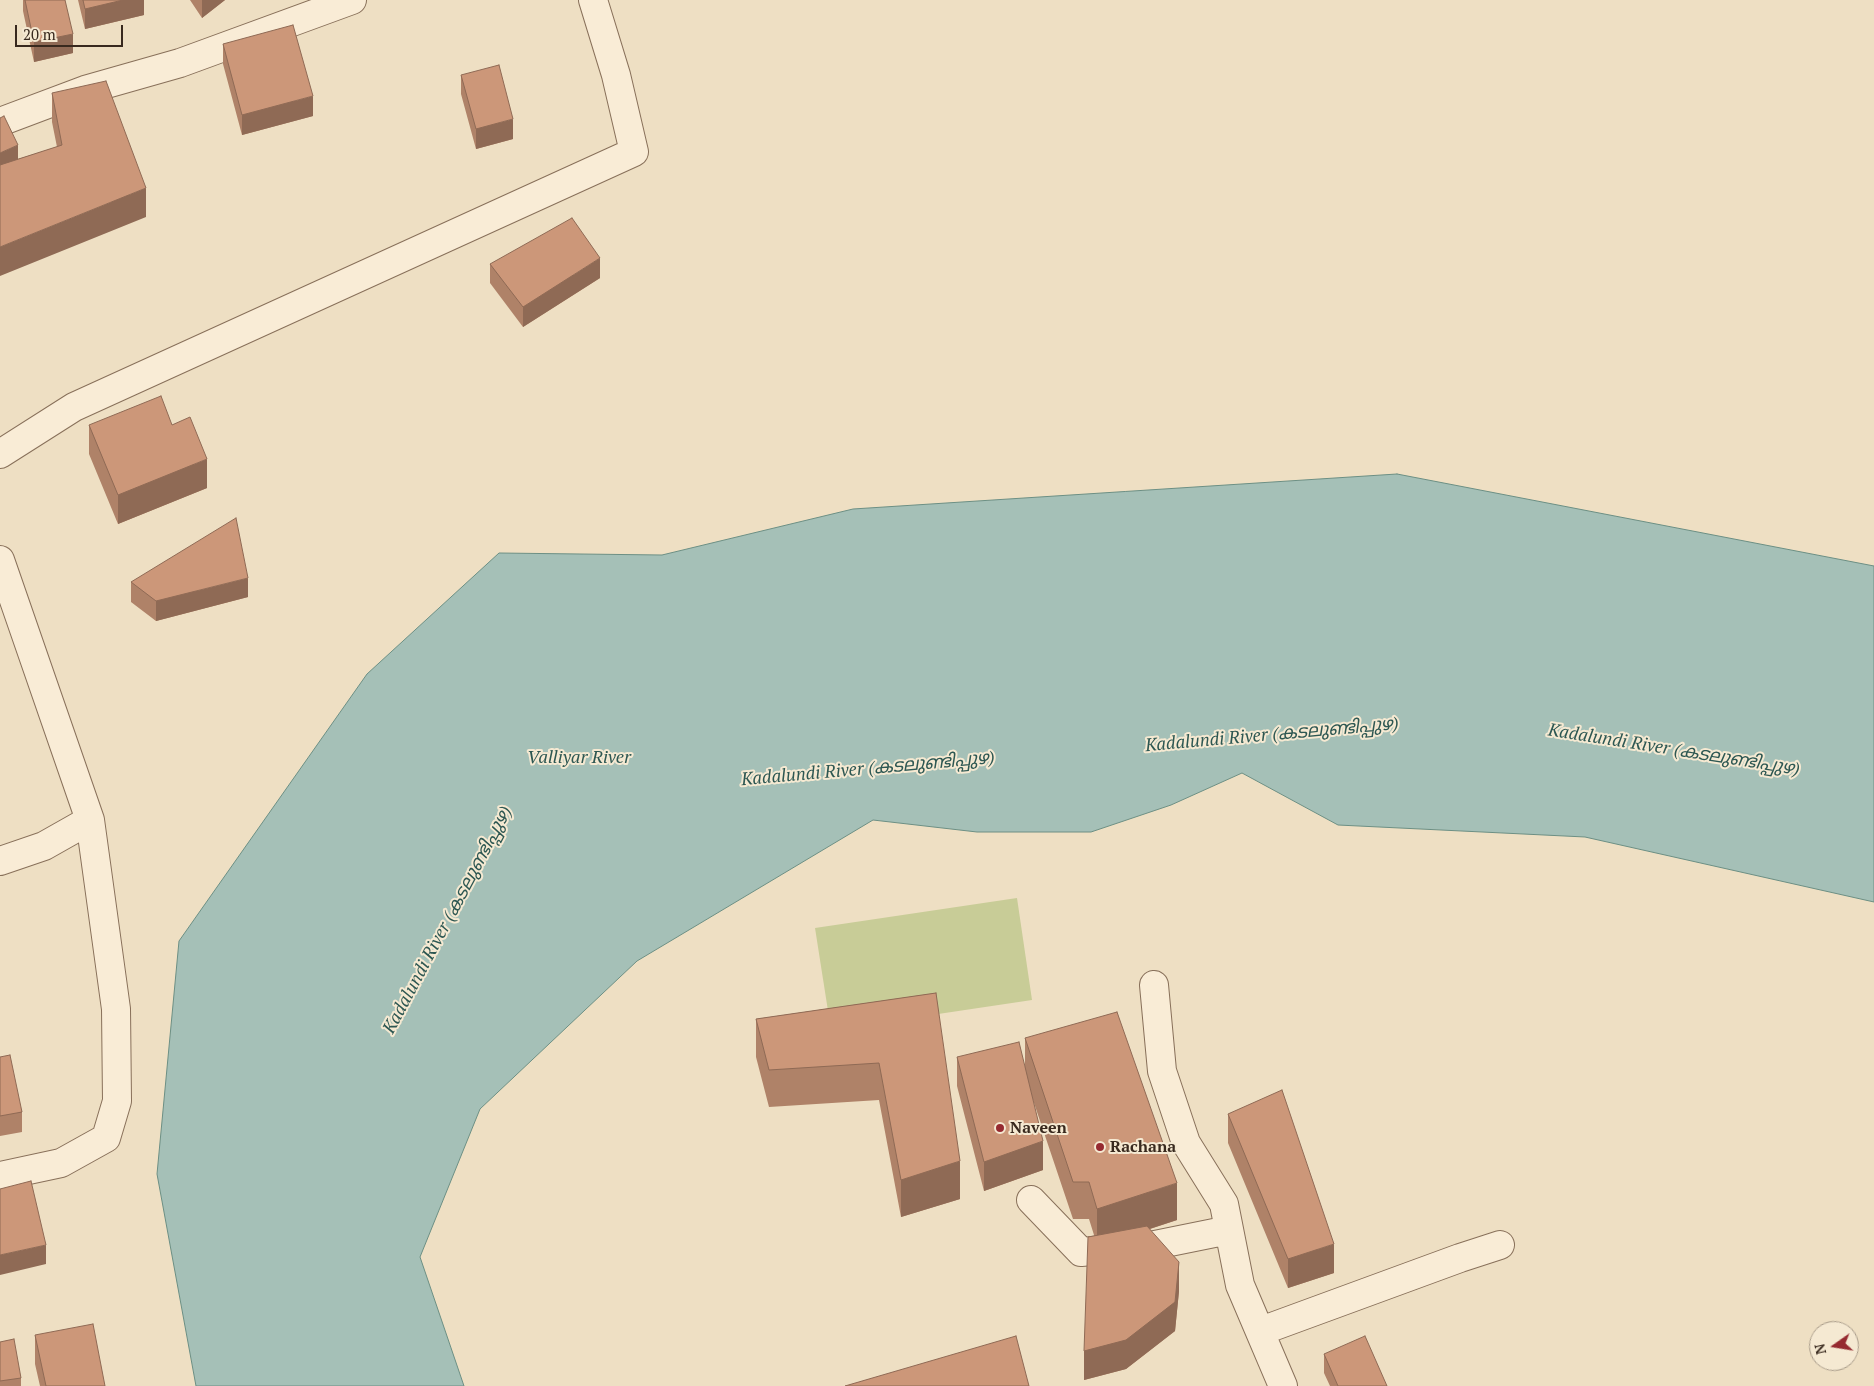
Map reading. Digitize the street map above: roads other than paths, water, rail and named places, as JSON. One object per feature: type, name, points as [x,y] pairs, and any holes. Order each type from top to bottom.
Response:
[{"type":"street","points":[[0,122],[85,90],[180,64],[352,0]]},
{"type":"street","points":[[0,454],[74,408],[634,152],[616,76],[593,0]]},
{"type":"street","points":[[0,560],[90,820],[116,1009],[117,1100],[106,1138],[61,1163],[0,1176]]},
{"type":"street","points":[[0,861],[44,846],[90,820]]},
{"type":"street","points":[[1154,985],[1162,1071],[1186,1143],[1224,1204],[1240,1285],[1283,1386]]},
{"type":"street","points":[[1031,1200],[1080,1252],[1150,1246],[1229,1230]]},
{"type":"street","points":[[1261,1332],[1500,1245]]},
{"type":"water","name":"Valliyar River","points":[[1397,474],[1874,566],[1874,902],[1585,837],[1338,825],[1242,773],[1171,805],[1091,832],[977,832],[873,820],[637,961],[480,1109],[420,1257],[464,1386],[196,1386],[157,1174],[179,941],[367,674],[499,553],[662,555],[853,509]]},
{"type":"place","name":"Naveen","points":[[1000,1128]]},
{"type":"place","name":"Rachana","points":[[1100,1147]]},
{"type":"water label","name":"Kadalundi River (കടലുണ്ടിപ്പുഴ)","points":[[1272,735]]},
{"type":"water label","name":"Kadalundi River (കടലുണ്ടിപ്പുഴ)","points":[[1674,750]]},
{"type":"water label","name":"Kadalundi River (കടലുണ്ടിപ്പുഴ)","points":[[868,769]]},
{"type":"water label","name":"Kadalundi River (കടലുണ്ടിപ്പുഴ)","points":[[448,920]]}]
